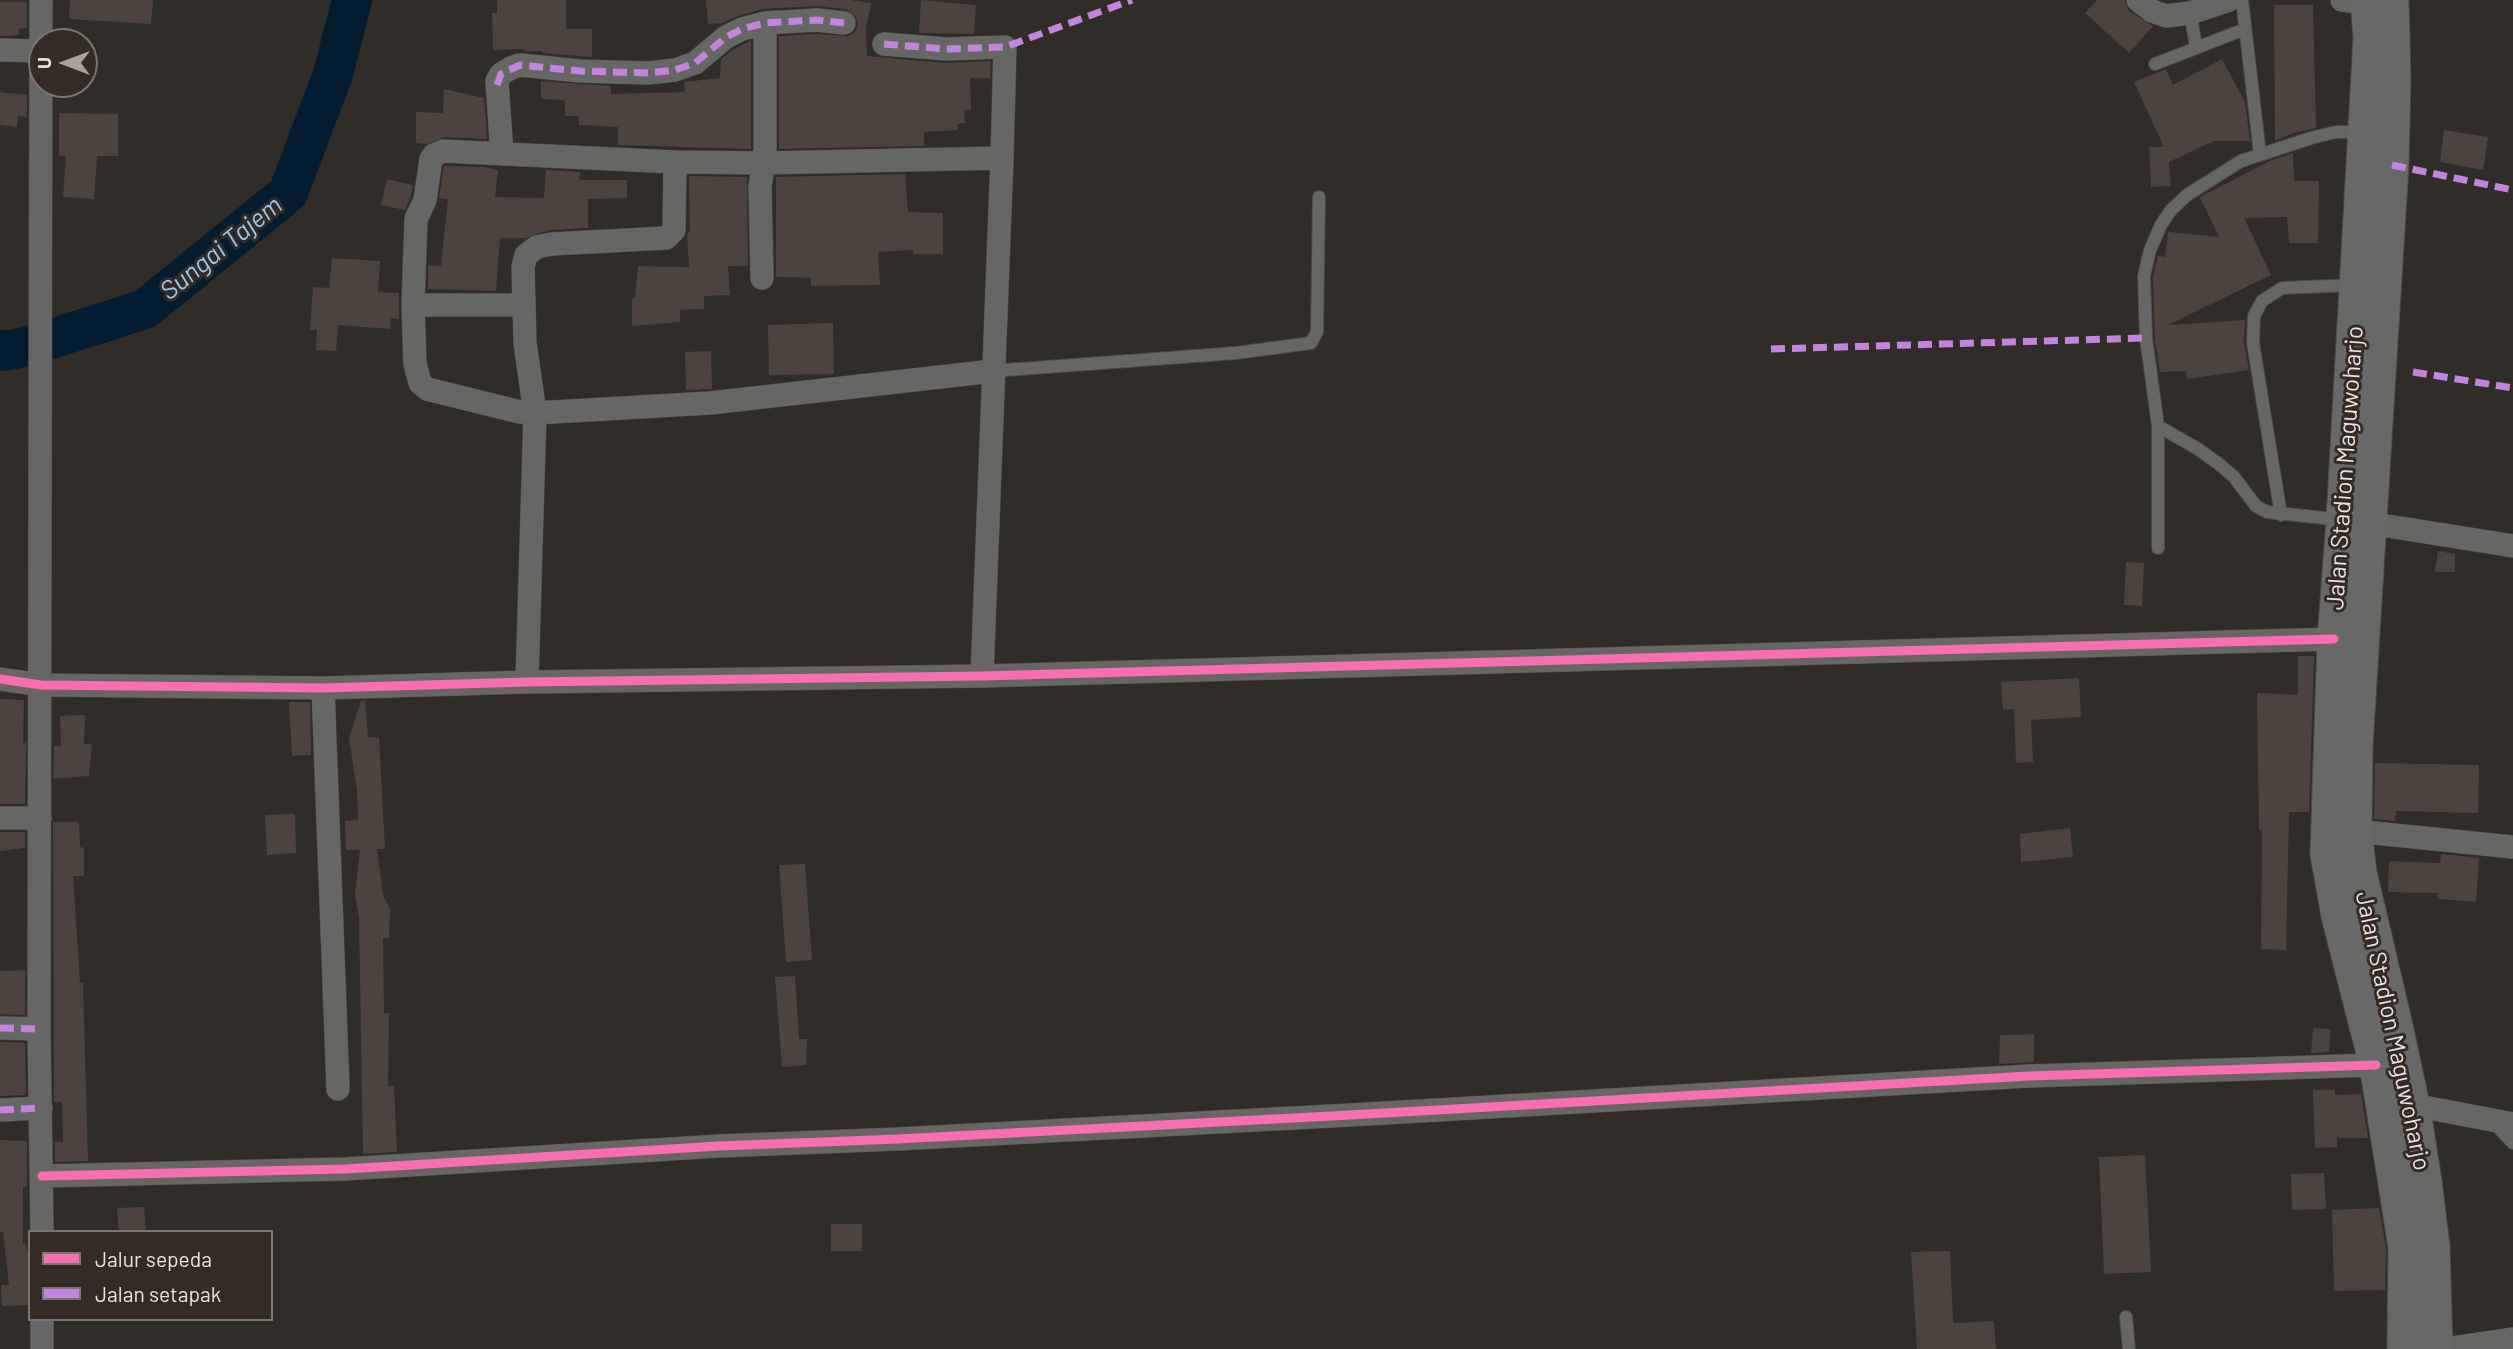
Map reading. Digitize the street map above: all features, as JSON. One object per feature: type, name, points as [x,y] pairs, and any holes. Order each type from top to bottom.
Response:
[{"type":"main road","name":"Jalan Stadion Maguwoharjo","points":[[2367,1],[2370,37],[2356,285],[2355,831],[2360,873],[2413,1105],[2428,1202],[2404,1349]]},
{"type":"main road","name":"Jalan Stadion Maguwoharjo","points":[[2367,1],[2394,79],[2392,165],[2357,521],[2334,639],[2327,854],[2337,916],[2419,1246],[2436,1349]]},
{"type":"street","points":[[41,0],[41,28]]},
{"type":"street","points":[[2138,0],[2152,11],[2166,16],[2190,13],[2229,0]]},
{"type":"street","points":[[502,154],[497,85],[501,74],[506,70],[520,65],[607,72],[648,73],[675,70],[695,63],[726,37],[742,29],[765,23],[817,20],[844,23]]},
{"type":"street","points":[[762,278],[760,187],[765,150],[765,23]]},
{"type":"street","points":[[884,44],[946,48],[1004,47],[982,676]]},
{"type":"street","points":[[0,50],[28,51]]},
{"type":"street","points":[[41,98],[39,1029],[42,1230]]},
{"type":"street","points":[[993,370],[710,403],[535,412],[520,412],[427,389],[419,383],[415,364],[416,219],[425,200],[431,159],[443,151],[675,162],[1002,158]]},
{"type":"street","points":[[527,682],[535,412],[525,343],[523,267],[526,255],[537,247],[552,244],[662,239],[672,234],[675,162]]},
{"type":"street","points":[[414,305],[524,305]]},
{"type":"street","points":[[2357,521],[2513,546]]},
{"type":"street","points":[[0,680],[41,685],[323,688],[527,682],[982,676],[2334,639]]},
{"type":"street","points":[[323,688],[338,1089]]},
{"type":"street","points":[[0,818],[40,818]]},
{"type":"street","points":[[2355,831],[2513,847]]},
{"type":"street","points":[[0,1028],[39,1029]]},
{"type":"street","points":[[42,1176],[345,1170],[719,1146],[1295,1118],[2015,1076],[2376,1065]]},
{"type":"street","points":[[2413,1105],[2513,1124]]},
{"type":"street","points":[[0,1110],[41,1108]]},
{"type":"street","points":[[42,1321],[42,1349]]},
{"type":"street","points":[[2445,1349],[2513,1339]]},
{"type":"lane","points":[[2242,0],[2260,154]]},
{"type":"lane","points":[[2190,13],[2196,46]]},
{"type":"lane","points":[[2155,64],[2245,29]]},
{"type":"lane","points":[[2158,548],[2158,426],[2146,338],[2144,276],[2150,250],[2171,210],[2188,195],[2241,161],[2336,132],[2364,131]]},
{"type":"lane","points":[[993,370],[1236,352],[1311,343],[1317,332],[1319,197]]},
{"type":"lane","points":[[2281,515],[2253,343],[2254,316],[2262,301],[2282,288],[2356,285]]},
{"type":"lane","points":[[2158,426],[2219,464],[2234,477],[2256,506],[2267,512],[2357,521]]},
{"type":"lane","points":[[2490,1119],[2513,1143]]},
{"type":"lane","points":[[2126,1317],[2129,1349]]},
{"type":"building","points":[[70,0],[153,0],[151,24],[69,19]]},
{"type":"building","points":[[497,0],[566,0],[566,29],[592,29],[592,57],[524,49],[493,50],[492,13],[497,13]]},
{"type":"building","points":[[706,0],[850,0],[871,3],[866,29],[867,56],[945,63],[991,61],[990,78],[970,78],[971,110],[964,110],[965,123],[957,124],[958,130],[924,132],[924,146],[779,149],[779,36],[849,36],[856,31],[856,17],[846,9],[816,6],[762,9],[722,23],[708,24]]},
{"type":"building","points":[[921,0],[976,5],[974,34],[919,33]]},
{"type":"building","points":[[2097,0],[2124,0],[2129,11],[2153,26],[2129,53],[2085,13]]},
{"type":"building","points":[[0,2],[27,2],[27,28],[19,29],[19,35],[0,36]]},
{"type":"building","points":[[2274,5],[2313,5],[2316,128],[2293,133],[2275,141]]},
{"type":"building","points":[[751,41],[751,149],[618,145],[618,127],[579,125],[579,116],[565,116],[565,100],[541,99],[541,81],[611,86],[611,94],[685,92],[684,82],[720,78],[721,59]]},
{"type":"building","points":[[2222,59],[2245,102],[2250,141],[2214,141],[2169,162],[2171,186],[2151,187],[2149,147],[2164,147],[2134,82],[2166,69],[2173,85]]},
{"type":"building","points":[[444,89],[484,98],[487,139],[444,137],[427,144],[416,143],[416,112],[443,113]]},
{"type":"building","points":[[0,92],[27,95],[27,117],[18,116],[17,127],[0,125]]},
{"type":"building","points":[[59,113],[118,114],[118,156],[97,156],[94,199],[63,197],[66,156],[59,156]]},
{"type":"building","points":[[2444,130],[2488,137],[2483,170],[2440,162]]},
{"type":"building","points":[[2293,153],[2294,181],[2319,181],[2318,243],[2289,243],[2287,217],[2244,218],[2271,275],[2168,325],[2245,320],[2244,343],[2249,370],[2187,379],[2186,371],[2160,372],[2155,341],[2153,277],[2158,256],[2165,257],[2168,232],[2219,237],[2200,197],[2270,161]]},
{"type":"building","points":[[444,166],[498,170],[495,197],[544,198],[546,170],[580,172],[579,180],[627,180],[627,198],[588,199],[588,228],[549,230],[526,238],[500,238],[496,291],[428,289],[428,265],[441,266],[448,199],[439,198]]},
{"type":"building","points":[[905,174],[908,212],[943,213],[943,254],[913,254],[913,250],[878,252],[880,285],[811,286],[811,278],[776,277],[776,177]]},
{"type":"building","points":[[689,176],[747,177],[748,266],[728,266],[730,295],[704,296],[704,309],[680,310],[680,322],[632,326],[632,298],[635,298],[638,266],[689,267]]},
{"type":"building","points":[[387,179],[413,185],[405,210],[381,205]]},
{"type":"building","points":[[332,258],[380,261],[378,292],[399,293],[399,319],[391,318],[390,329],[338,325],[336,351],[316,350],[317,330],[310,330],[313,287],[329,288]]},
{"type":"building","points":[[833,323],[834,374],[769,375],[768,325]]},
{"type":"building","points":[[711,351],[712,389],[686,390],[685,352]]},
{"type":"building","points":[[2438,551],[2455,554],[2455,572],[2435,572]]},
{"type":"building","points":[[2126,562],[2144,563],[2142,606],[2124,605]]},
{"type":"building","points":[[2298,656],[2314,656],[2309,812],[2289,812],[2286,950],[2261,949],[2262,830],[2259,830],[2257,693],[2298,695]]},
{"type":"building","points":[[2079,678],[2081,717],[2031,720],[2033,762],[2016,763],[2014,709],[2003,710],[2001,682]]},
{"type":"building","points":[[0,699],[24,700],[25,804],[0,804]]},
{"type":"building","points":[[361,701],[365,701],[368,737],[379,738],[385,849],[377,849],[383,895],[390,909],[389,938],[383,938],[384,1013],[389,1013],[388,1086],[394,1086],[397,1152],[363,1154],[359,918],[355,895],[360,850],[346,850],[345,821],[358,820],[357,790],[349,738]]},
{"type":"building","points":[[289,702],[310,702],[311,755],[292,756]]},
{"type":"building","points":[[85,715],[84,744],[92,744],[89,776],[53,779],[54,746],[61,746],[60,716]]},
{"type":"building","points":[[2375,763],[2479,765],[2478,813],[2396,811],[2395,821],[2374,819]]},
{"type":"building","points":[[295,814],[296,853],[267,855],[265,815]]},
{"type":"building","points":[[53,822],[79,822],[80,847],[84,848],[84,876],[73,876],[80,983],[83,983],[88,1161],[55,1162],[55,1142],[63,1142],[62,1102],[54,1102]]},
{"type":"building","points":[[2070,828],[2073,857],[2021,862],[2020,834]]},
{"type":"building","points":[[0,832],[25,832],[25,848],[0,851]]},
{"type":"building","points":[[2441,854],[2479,858],[2476,902],[2438,899],[2438,893],[2388,892],[2389,861],[2440,863]]},
{"type":"building","points":[[805,864],[812,960],[786,962],[779,865]]},
{"type":"building","points":[[25,970],[25,1015],[0,1014],[0,971]]},
{"type":"building","points":[[795,976],[799,1039],[807,1039],[806,1065],[782,1067],[775,977]]},
{"type":"building","points":[[2313,1028],[2331,1029],[2329,1052],[2311,1053]]},
{"type":"building","points":[[2034,1034],[2034,1062],[1999,1064],[2000,1035]]},
{"type":"building","points":[[0,1042],[25,1043],[26,1095],[0,1096]]},
{"type":"building","points":[[2313,1090],[2335,1090],[2335,1095],[2361,1094],[2368,1138],[2337,1138],[2337,1147],[2315,1148]]},
{"type":"building","points":[[0,1140],[27,1141],[27,1187],[23,1187],[23,1244],[26,1244],[28,1256],[28,1305],[2,1306],[1,1285],[9,1285],[3,1232],[0,1232]]},
{"type":"building","points":[[2145,1155],[2151,1272],[2104,1274],[2099,1157]]},
{"type":"building","points":[[2324,1173],[2326,1209],[2292,1210],[2291,1174]]},
{"type":"building","points":[[144,1207],[146,1230],[119,1230],[117,1208]]},
{"type":"building","points":[[2379,1208],[2386,1248],[2385,1290],[2334,1291],[2332,1210]]},
{"type":"building","points":[[831,1224],[862,1224],[862,1251],[831,1251]]},
{"type":"building","points":[[1950,1251],[1953,1323],[1994,1321],[1996,1349],[1917,1349],[1911,1252]]},
{"type":"waterway","name":"Sungai Tajem","points":[[0,350],[29,346],[145,309],[288,193],[333,74],[352,0]]},
{"type":"marked path","points":[[884,44],[946,49],[1005,47],[1132,0]]},
{"type":"marked path","points":[[497,85],[501,74],[520,65],[580,71],[648,73],[675,70],[695,63],[726,37],[742,29],[765,23],[817,20],[844,23]]},
{"type":"marked path","points":[[2392,165],[2513,190]]},
{"type":"marked path","points":[[1771,349],[2146,338]]},
{"type":"marked path","points":[[2413,372],[2513,388]]},
{"type":"marked path","points":[[0,1028],[39,1029]]},
{"type":"marked path","points":[[0,1110],[41,1108]]},
{"type":"cycle path","points":[[0,679],[41,685],[323,688],[527,682],[982,676],[2334,639]]},
{"type":"cycle path","points":[[42,1176],[345,1169],[719,1146],[1350,1115],[2029,1076],[2376,1065]]}]
